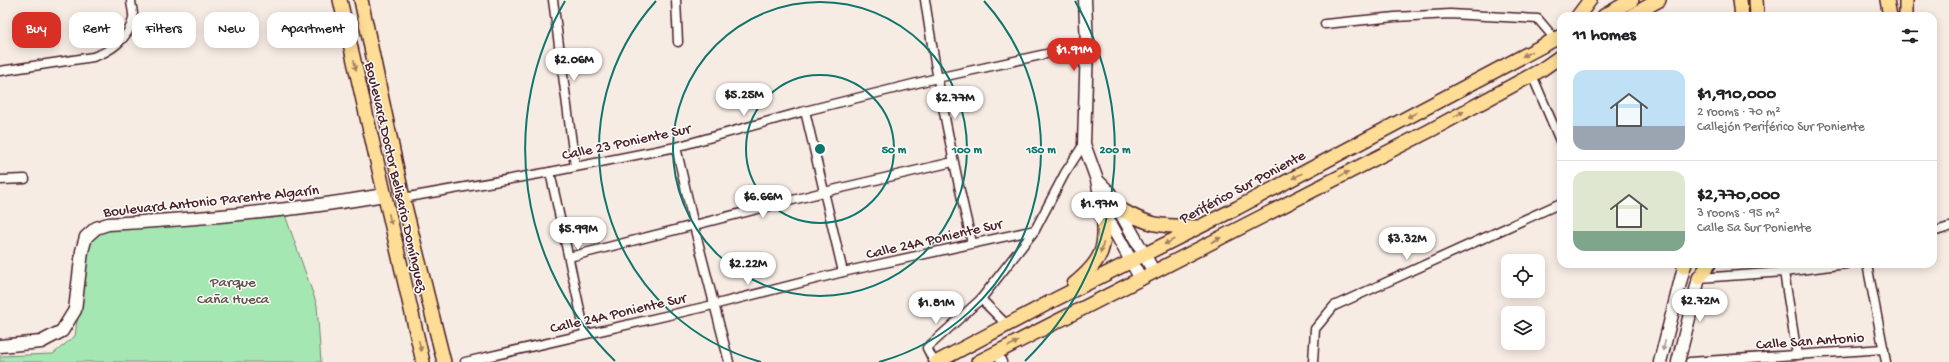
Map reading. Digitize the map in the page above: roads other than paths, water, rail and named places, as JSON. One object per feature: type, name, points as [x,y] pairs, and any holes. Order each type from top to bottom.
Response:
[{"type":"main road","name":"Boulevard Doctor Belisario Domínguez","points":[[340,0],[423,362]]},
{"type":"main road","name":"Boulevard Doctor Belisario Domínguez","points":[[362,0],[403,198],[444,362]]},
{"type":"main road","points":[[1056,299],[1089,271],[1102,253],[1106,232],[1097,180],[1084,144],[1087,45],[1085,0]]},
{"type":"main road","points":[[1581,12],[1590,0]]},
{"type":"main road","points":[[1611,12],[1632,0]]},
{"type":"main road","points":[[1638,12],[1659,0]]},
{"type":"main road","points":[[1740,0],[1742,12]]},
{"type":"main road","points":[[1756,0],[1757,12]]},
{"type":"main road","points":[[1887,0],[1889,12]]},
{"type":"main road","points":[[1906,0],[1906,12]]},
{"type":"main road","name":"Periférico Sur Poniente","points":[[936,362],[1056,299],[1199,227],[1557,38]]},
{"type":"main road","points":[[978,362],[1000,357],[1154,272],[1424,133],[1536,73],[1557,59]]},
{"type":"main road","points":[[1536,73],[1557,67]]},
{"type":"main road","points":[[1097,180],[1109,192],[1120,209],[1154,272]]},
{"type":"main road","name":"Boulevard Antonio Parente Algarín","points":[[0,346],[41,342],[62,331],[75,310],[82,251],[86,237],[96,228],[108,224],[219,217],[304,208],[384,195]]},
{"type":"main road","points":[[1120,209],[1148,224],[1199,227]]},
{"type":"main road","points":[[1103,210],[1141,279]]},
{"type":"main road","points":[[1660,362],[1683,268]]},
{"type":"main road","points":[[1678,362],[1706,273]]},
{"type":"street","points":[[0,71],[93,57],[107,53],[128,31],[133,18],[131,0]]},
{"type":"street","points":[[553,0],[575,166]]},
{"type":"street","points":[[676,0],[678,42]]},
{"type":"street","points":[[925,0],[937,78],[953,162],[972,243]]},
{"type":"street","points":[[1325,24],[1394,17],[1450,14],[1538,18],[1557,36]]},
{"type":"street","name":"Calle 23 Poniente Sur","points":[[403,198],[550,172],[676,147],[805,111],[937,78],[1087,45]]},
{"type":"street","points":[[1536,73],[1557,132]]},
{"type":"street","points":[[805,111],[843,272]]},
{"type":"street","points":[[936,362],[927,348],[981,299],[1035,230],[1065,173],[1084,144]]},
{"type":"street","points":[[676,147],[713,305],[729,362]]},
{"type":"street","points":[[569,257],[824,192],[953,162]]},
{"type":"street","points":[[550,172],[585,333]]},
{"type":"street","points":[[0,180],[25,179]]},
{"type":"street","points":[[1313,362],[1315,329],[1334,306],[1557,205]]},
{"type":"street","points":[[1937,230],[1949,226]]},
{"type":"street","name":"Calle 24A Poniente Sur","points":[[465,362],[585,333],[713,305],[843,272],[1035,230]]},
{"type":"street","points":[[1706,273],[1784,272],[1815,268]]},
{"type":"street","points":[[1868,268],[1886,362]]},
{"type":"street","points":[[1784,272],[1797,355]]},
{"type":"street","points":[[981,299],[1007,325]]},
{"type":"street","name":"Calle San Antonio","points":[[1690,362],[1884,348]]},
{"type":"park label","name":"Parque Caña Hueca","points":[[233,290]]}]
